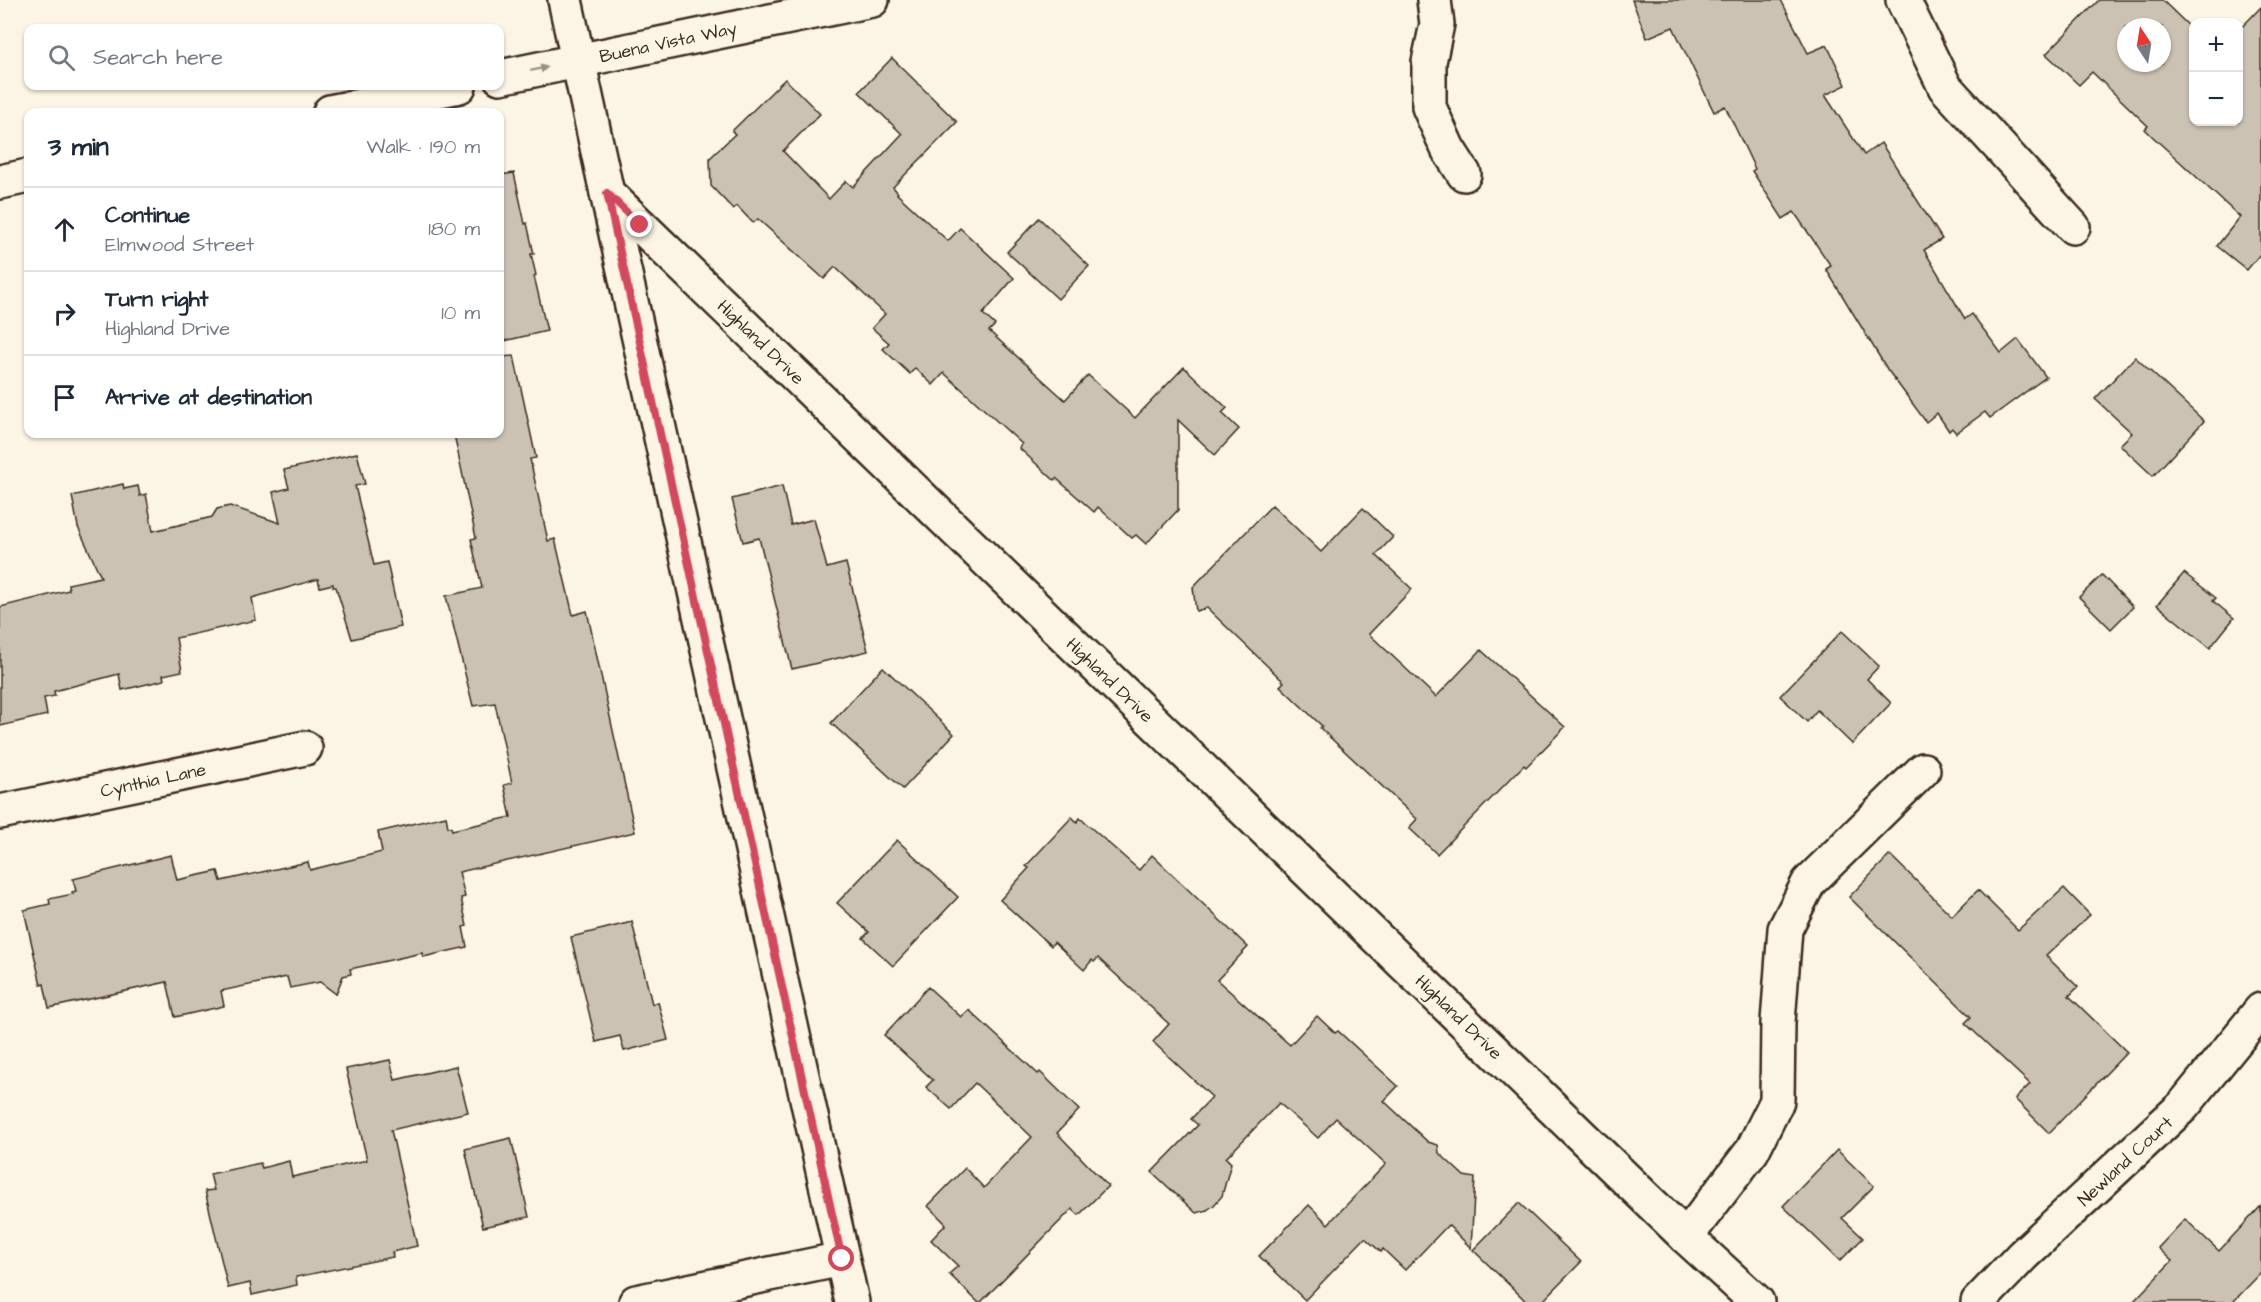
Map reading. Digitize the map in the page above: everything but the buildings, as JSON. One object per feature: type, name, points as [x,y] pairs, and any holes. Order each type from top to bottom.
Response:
[{"type":"street","points":[[565,0],[852,1302]]},
{"type":"street","name":"Buena Vista Way","points":[[504,76],[872,0]]},
{"type":"street","points":[[1434,0],[1437,24],[1429,62],[1429,107],[1448,149],[1464,174]]},
{"type":"street","points":[[1903,0],[1945,87],[2073,227]]},
{"type":"street","points":[[350,108],[439,90]]},
{"type":"street","points":[[0,182],[24,177]]},
{"type":"street","name":"Highland Drive","points":[[607,193],[1686,1237],[1756,1302]]},
{"type":"street","name":"Cynthia Lane","points":[[0,812],[305,748]]},
{"type":"street","points":[[1686,1237],[1752,1151],[1777,1101],[1778,1022],[1785,929],[1809,882],[1923,770]]},
{"type":"street","name":"Newland Court","points":[[1978,1302],[2023,1255],[2183,1106],[2261,1010]]},
{"type":"street","points":[[636,1302],[842,1259]]},
{"type":"route","points":[[640,225],[607,193],[842,1259]]}]
